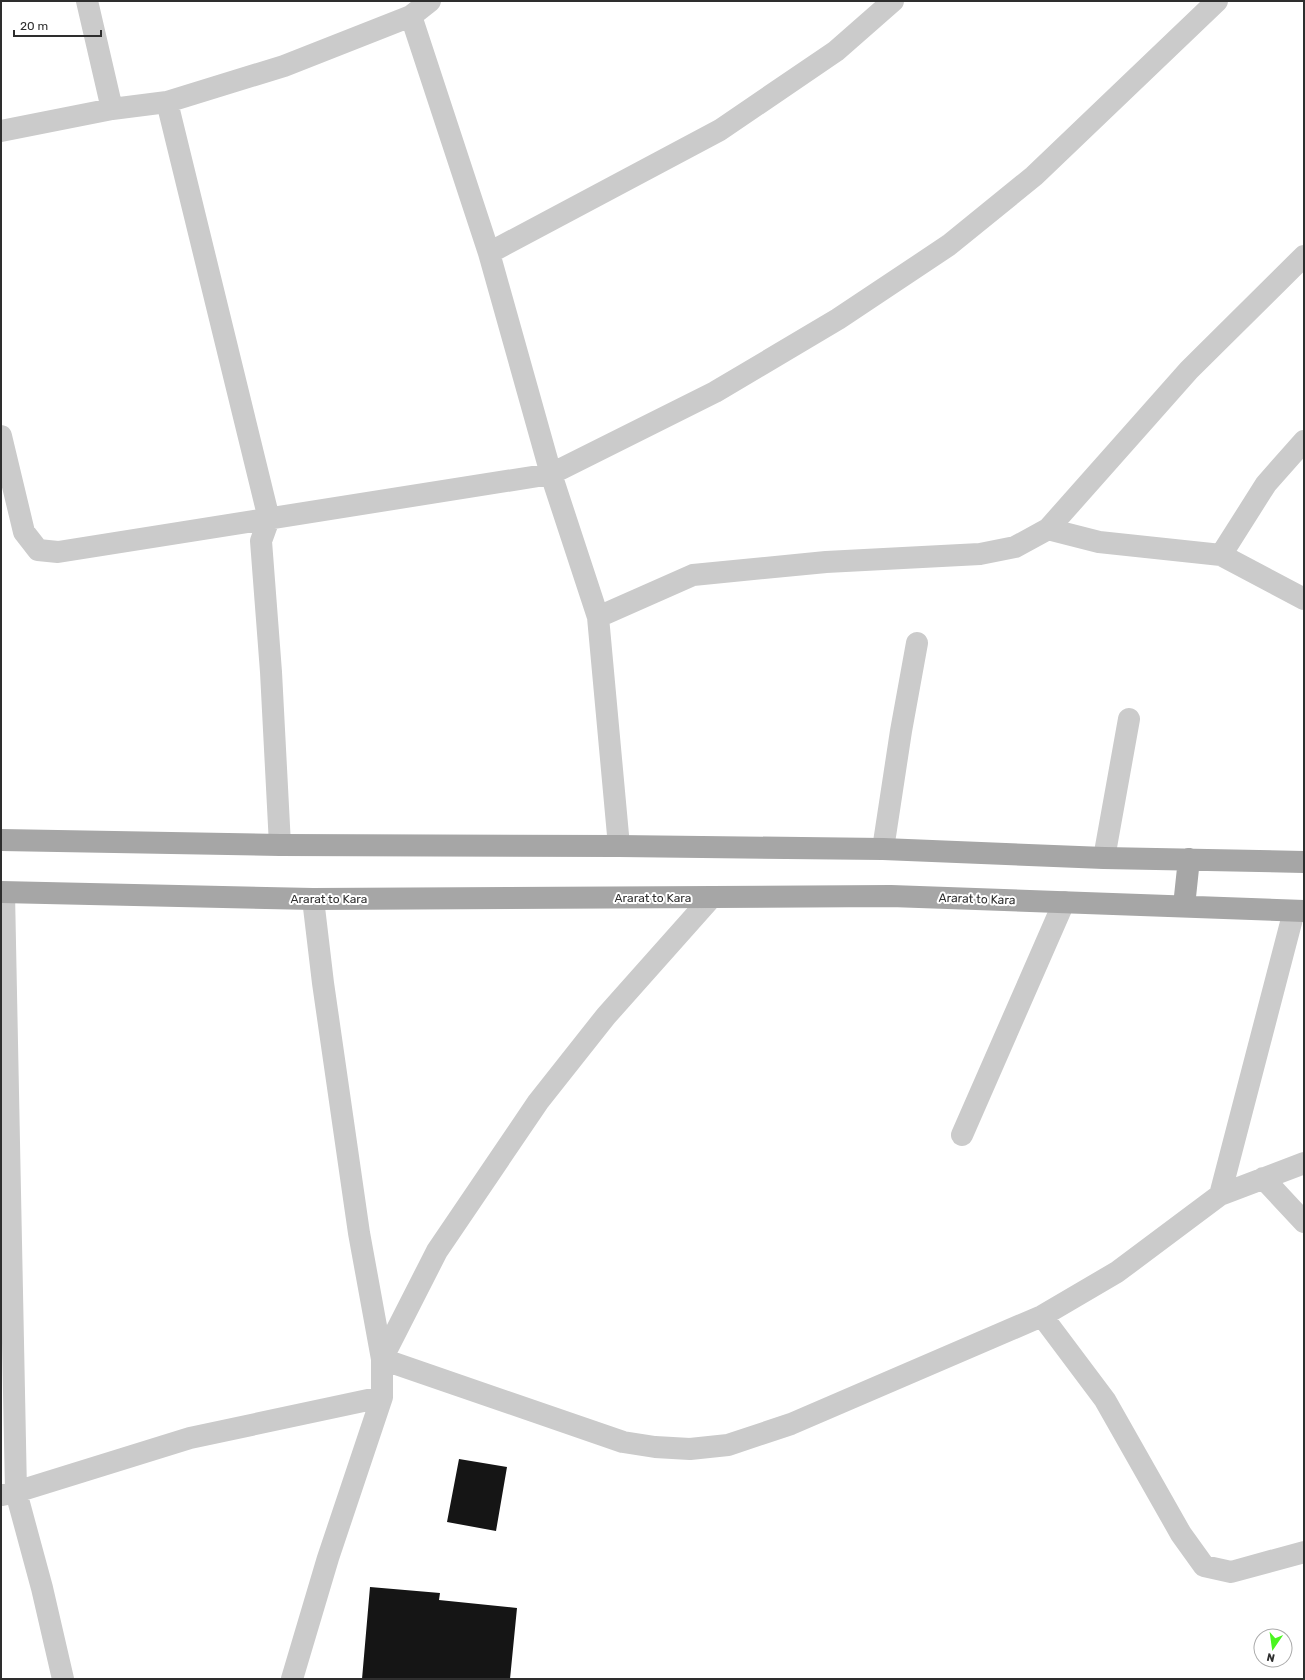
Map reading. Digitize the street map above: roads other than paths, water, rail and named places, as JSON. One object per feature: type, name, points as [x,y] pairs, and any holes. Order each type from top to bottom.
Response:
[{"type":"main road","points":[[1,840],[280,845],[619,846],[883,850],[1104,858],[1304,862]]},
{"type":"main road","points":[[1184,906],[1189,859]]},
{"type":"main road","name":"Ararat to Kara","points":[[3,892],[313,899],[891,896],[1299,911]]},
{"type":"street","points":[[87,1],[112,109]]},
{"type":"street","points":[[1,131],[112,109],[167,102],[284,66],[411,16],[430,1]]},
{"type":"street","points":[[489,254],[720,130],[836,51],[893,1]]},
{"type":"street","points":[[1,436],[24,532],[38,550],[58,552],[551,474],[715,392],[838,319],[949,245],[1034,176],[1217,1]]},
{"type":"street","points":[[411,16],[489,254],[551,474],[598,617],[619,846]]},
{"type":"street","points":[[167,102],[269,519],[261,541],[271,672],[280,845]]},
{"type":"street","points":[[598,617],[693,575],[826,562],[980,554],[1015,547],[1048,529],[1189,370],[1304,256]]},
{"type":"street","points":[[1221,555],[1266,484],[1304,441]]},
{"type":"street","points":[[1048,529],[1099,542],[1221,555],[1304,599]]},
{"type":"street","points":[[883,850],[916,643]]},
{"type":"street","points":[[1104,858],[1129,719]]},
{"type":"street","points":[[3,892],[8,1494],[42,1588],[63,1679]]},
{"type":"street","points":[[382,1359],[437,1251],[538,1102],[606,1016],[711,898]]},
{"type":"street","points":[[292,1679],[328,1558],[382,1397],[382,1359],[359,1233],[324,991],[313,899]]},
{"type":"street","points":[[962,1135],[1064,902]]},
{"type":"street","points":[[1220,1195],[1299,911]]},
{"type":"street","points":[[382,1359],[623,1442],[655,1447],[690,1449],[728,1445],[791,1424],[1042,1316],[1117,1272],[1220,1195],[1304,1163]]},
{"type":"street","points":[[1263,1178],[1304,1222]]},
{"type":"street","points":[[1042,1316],[1105,1400],[1181,1534],[1204,1566],[1231,1572],[1304,1552]]},
{"type":"street","points":[[8,1494],[190,1438],[382,1397]]}]
